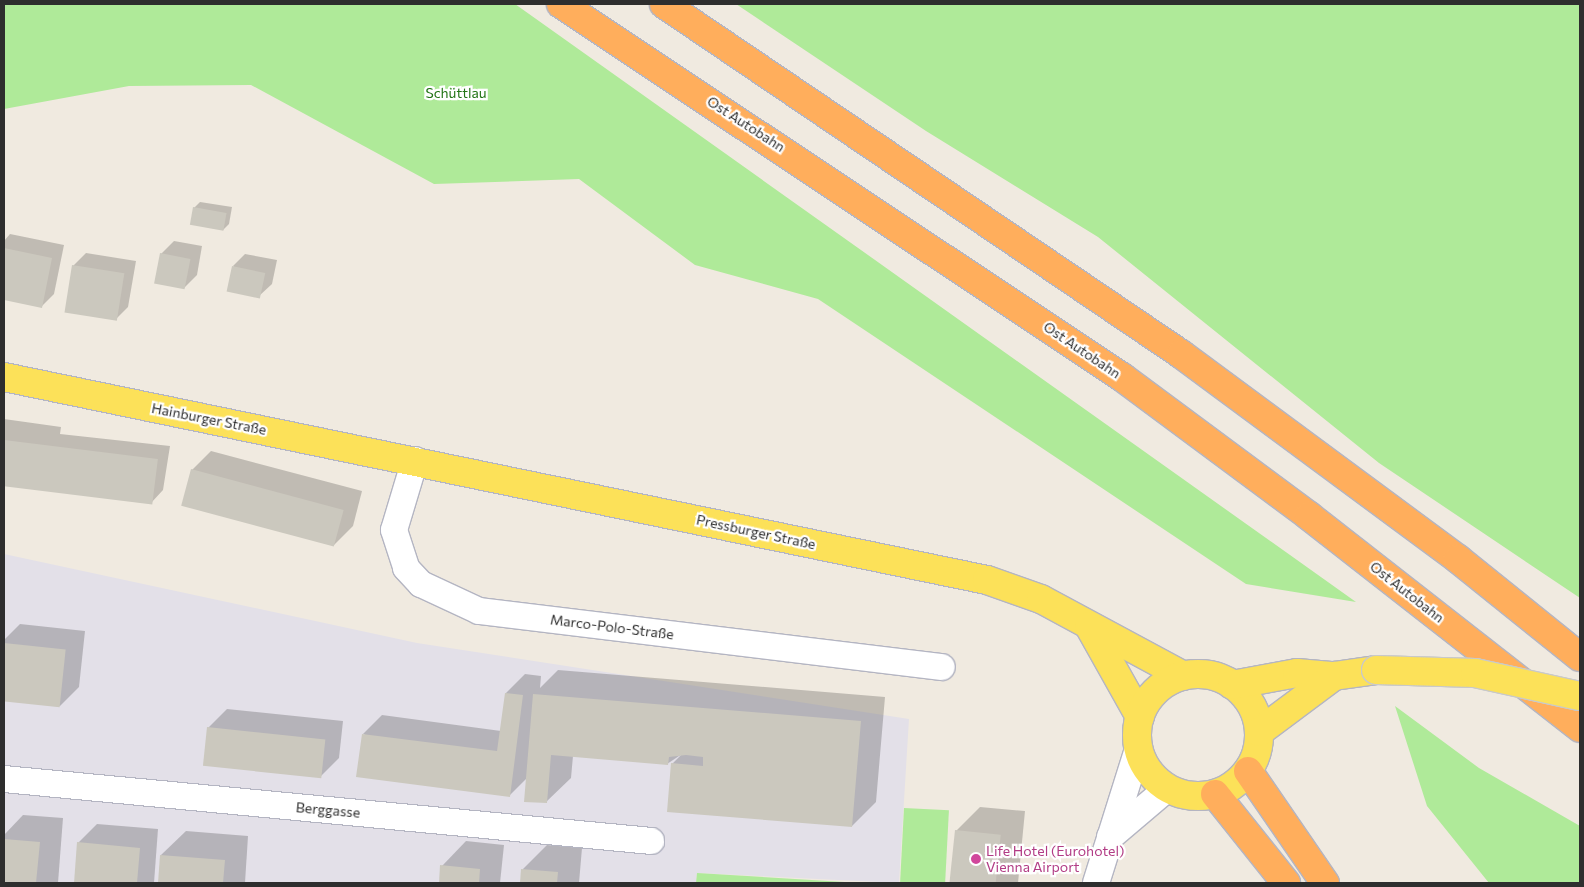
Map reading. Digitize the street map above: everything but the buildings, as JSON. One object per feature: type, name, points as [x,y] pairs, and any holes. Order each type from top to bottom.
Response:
[{"type":"highway","name":"Ost Autobahn","points":[[561,4],[849,193],[1130,382],[1580,728]]},
{"type":"highway","points":[[664,4],[770,72],[888,158],[1181,354],[1458,559],[1580,657]]},
{"type":"highway","points":[[1248,771],[1325,883]]},
{"type":"highway","points":[[1216,794],[1256,839],[1286,883]]},
{"type":"main road","name":"Hainburger Straße","points":[[4,377],[415,460]]},
{"type":"main road","name":"Pressburger Straße","points":[[415,460],[988,580],[1041,599],[1184,676]]},
{"type":"main road","points":[[1089,626],[1140,717]]},
{"type":"main road","points":[[1232,684],[1296,673],[1334,676],[1376,670],[1475,673],[1580,696]]},
{"type":"main road","points":[[1184,676],[1209,676],[1232,684],[1251,705],[1259,732],[1248,771],[1216,794],[1183,794],[1168,788],[1154,778],[1138,749],[1140,717],[1156,691],[1184,676]]},
{"type":"main road","points":[[1259,732],[1334,676]]},
{"type":"street","name":"Marco-Polo-Straße","points":[[415,460],[394,530],[406,568],[421,584],[479,611],[942,668]]},
{"type":"street","points":[[1096,883],[1138,749]]},
{"type":"street","name":"Berggasse","points":[[4,779],[652,841]]},
{"type":"street","points":[[1110,837],[1168,788]]},
{"type":"shaded area","points":[[4,554],[417,643],[909,719],[899,883],[697,873],[696,883],[4,883]]},
{"type":"green space","name":"Schüttlau","points":[[4,4],[515,4],[1356,602],[1246,584],[818,299],[695,265],[579,179],[434,184],[251,85],[129,86],[4,109]]},
{"type":"green space","points":[[736,4],[1580,4],[1580,598],[1379,463],[1098,237],[926,131]]},
{"type":"green space","points":[[1395,706],[1479,768],[1580,826],[1580,883],[1489,883],[1427,806]]},
{"type":"green space","points":[[904,808],[949,810],[945,883],[900,883]]},
{"type":"green space","points":[[697,873],[861,883],[696,883]]},
{"type":"place","name":"Life Hotel (Eurohotel) Vienna Airport","points":[[976,859]]}]
